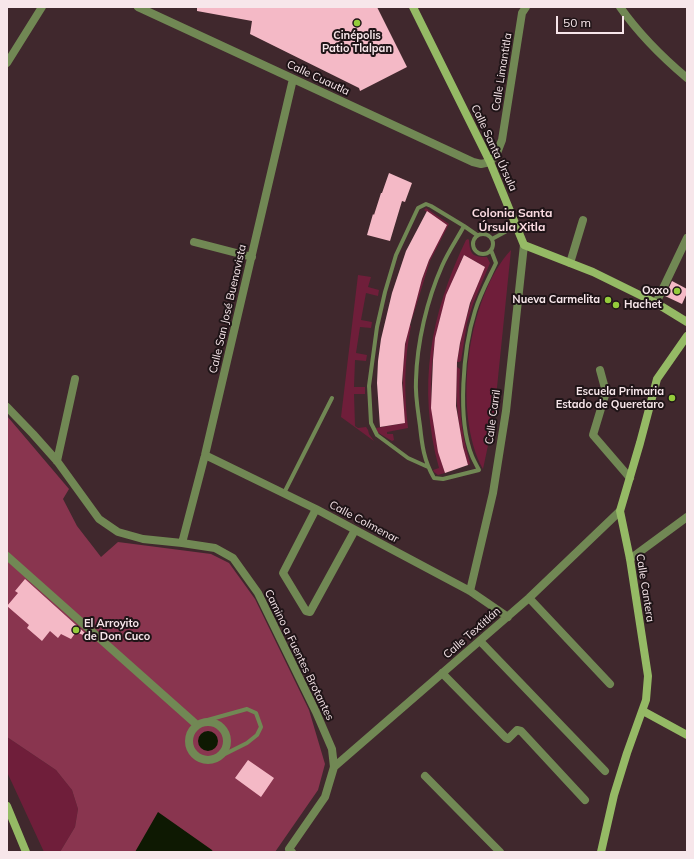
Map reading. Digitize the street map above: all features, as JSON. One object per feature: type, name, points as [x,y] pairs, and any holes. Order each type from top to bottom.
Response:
[{"type":"street","points":[[7,63],[42,7]]},
{"type":"street","name":"Calle Cuautla","points":[[138,7],[473,162],[481,164],[490,162]]},
{"type":"street","name":"Calle Santa Úrsula","points":[[414,7],[490,162],[524,245]]},
{"type":"street","name":"Calle Limantitla","points":[[490,162],[497,153],[502,140],[522,14],[526,7]]},
{"type":"street","points":[[620,7],[647,41],[687,78]]},
{"type":"street","name":"Calle San José Buenavista","points":[[182,543],[205,455],[293,79]]},
{"type":"street","points":[[570,263],[583,220]]},
{"type":"street","points":[[656,302],[687,238]]},
{"type":"street","points":[[194,242],[252,257]]},
{"type":"street","points":[[524,245],[593,272],[656,302],[687,322]]},
{"type":"street","name":"Calle Carril","points":[[470,590],[493,493],[506,411],[524,245]]},
{"type":"street","name":"Calle Cantera","points":[[600,852],[626,753],[646,700],[648,676],[630,559],[620,511],[657,379],[687,336]]},
{"type":"street","points":[[600,370],[606,392],[593,435],[630,478]]},
{"type":"street","points":[[57,461],[75,379]]},
{"type":"street","name":"Camino a Fuentes Brotantes","points":[[7,407],[57,461],[99,519],[118,532],[143,539],[215,548],[233,558],[258,594],[316,712],[332,749],[334,766],[324,797],[290,851]]},
{"type":"street","name":"Calle Colmenar","points":[[205,455],[316,509],[470,590],[508,617]]},
{"type":"street","points":[[316,509],[283,573],[306,612],[310,612],[354,530]]},
{"type":"street","name":"Calle Textitlán","points":[[334,766],[508,617],[620,511]]},
{"type":"street","points":[[630,559],[687,517]]},
{"type":"street","points":[[7,556],[200,723]]},
{"type":"street","points":[[529,598],[610,684]]},
{"type":"street","points":[[480,641],[605,771]]},
{"type":"street","points":[[442,673],[506,738],[508,739],[517,730],[521,731],[585,800]]},
{"type":"street","points":[[643,711],[687,735]]},
{"type":"street","points":[[211,721],[224,728],[228,743],[226,750],[221,756],[215,759],[207,760],[194,754],[190,747],[189,739],[191,731],[200,723],[211,721]]},
{"type":"street","points":[[425,776],[500,852]]},
{"type":"street","points":[[7,806],[26,852]]},
{"type":"lane","points":[[428,467],[408,458],[376,434],[371,423],[369,386],[376,327],[396,255],[418,208],[426,204],[431,206],[464,226],[477,236]]},
{"type":"lane","points":[[464,226],[442,266],[428,306],[419,344],[416,382],[419,420],[423,452],[428,467],[434,478],[443,480],[479,470],[472,456],[467,439],[463,394],[468,336],[484,288],[496,263],[491,250],[493,245],[490,236],[484,234],[477,236],[473,244],[476,250],[482,253],[491,250]]},
{"type":"lane","points":[[492,239],[516,226]]},
{"type":"lane","points":[[284,493],[332,398]]},
{"type":"lane","points":[[200,723],[247,709],[256,713],[261,727],[257,735],[247,743],[215,759]]},
{"type":"shaded area","points":[[426,208],[449,224],[430,261],[411,319],[425,270],[447,225],[424,210]]},
{"type":"shaded area","points":[[468,239],[471,252],[475,256],[487,257],[490,263],[467,323],[461,361],[457,362],[464,325],[475,290],[485,267],[464,255],[452,282],[436,335],[432,362],[431,389],[437,445],[445,473],[438,475],[433,470],[439,468],[432,438],[429,409],[428,380],[431,352],[436,324],[444,296],[454,268],[466,240]]},
{"type":"shaded area","points":[[511,250],[494,417],[483,469],[473,445],[468,418],[467,387],[469,356],[475,325],[484,296],[496,271]]},
{"type":"shaded area","points":[[358,275],[371,277],[368,287],[379,290],[378,296],[366,293],[361,320],[372,322],[371,328],[360,327],[356,353],[367,355],[366,361],[355,360],[354,387],[365,387],[365,394],[354,394],[355,426],[358,428],[366,427],[374,441],[341,417]]},
{"type":"shaded area","points":[[409,324],[411,326],[405,377],[408,428],[387,432],[387,434],[393,434],[394,440],[392,441],[377,432],[376,428],[405,423],[403,374],[406,337]]},
{"type":"shaded area","points":[[457,367],[460,369],[459,393],[461,416],[464,440],[470,463],[469,465],[462,441],[458,416],[456,392]]},
{"type":"shaded area","points":[[7,416],[69,489],[63,499],[77,526],[101,557],[118,542],[211,554],[229,563],[255,599],[309,710],[325,764],[318,790],[275,852],[60,852],[75,827],[78,809],[72,790],[56,770],[7,737]]},
{"type":"shaded area","points":[[208,731],[215,734],[218,741],[215,748],[208,751],[201,748],[198,741],[201,734]]},
{"type":"shaded area","points":[[7,737],[56,770],[72,790],[78,809],[75,827],[60,852],[44,852],[7,772]]},
{"type":"shaded area","points":[[158,812],[212,850],[213,852],[135,852]]},
{"type":"building","points":[[197,7],[377,7],[407,67],[360,91],[359,88],[250,34],[252,21],[197,11]]},
{"type":"building","points":[[389,173],[412,183],[405,202],[402,201],[390,241],[367,235],[373,214],[374,215]]},
{"type":"building","points":[[427,211],[447,225],[429,260],[422,279],[405,344],[402,383],[405,423],[380,427],[377,383],[381,339],[392,293],[406,251]]},
{"type":"building","points":[[464,255],[485,267],[470,303],[457,362],[456,406],[463,447],[468,465],[445,473],[438,452],[431,408],[433,360],[435,338],[446,295]]},
{"type":"building","name":"Oxxo","points":[[672,281],[687,289],[687,293],[682,304],[665,296]]},
{"type":"building","points":[[25,579],[86,634],[83,635],[76,632],[71,639],[61,634],[58,638],[50,631],[42,641],[27,628],[29,625],[7,606],[18,593],[15,591]]},
{"type":"building","points":[[248,760],[274,778],[261,797],[235,778]]},
{"type":"place","name":"Cinépolis Patio Tlalpan","points":[[357,23]]},
{"type":"place","name":"Oxxo","points":[[677,291]]},
{"type":"place","name":"Nueva Carmelita","points":[[608,300]]},
{"type":"place","name":"Hachet","points":[[616,305]]},
{"type":"place","name":"Escuela Primaria Estado de Queretaro","points":[[672,398]]},
{"type":"place","name":"El Arroyito de Don Cuco","points":[[76,630]]},
{"type":"district","name":"Colonia Santa Úrsula Xitla","points":[[512,220]]}]
